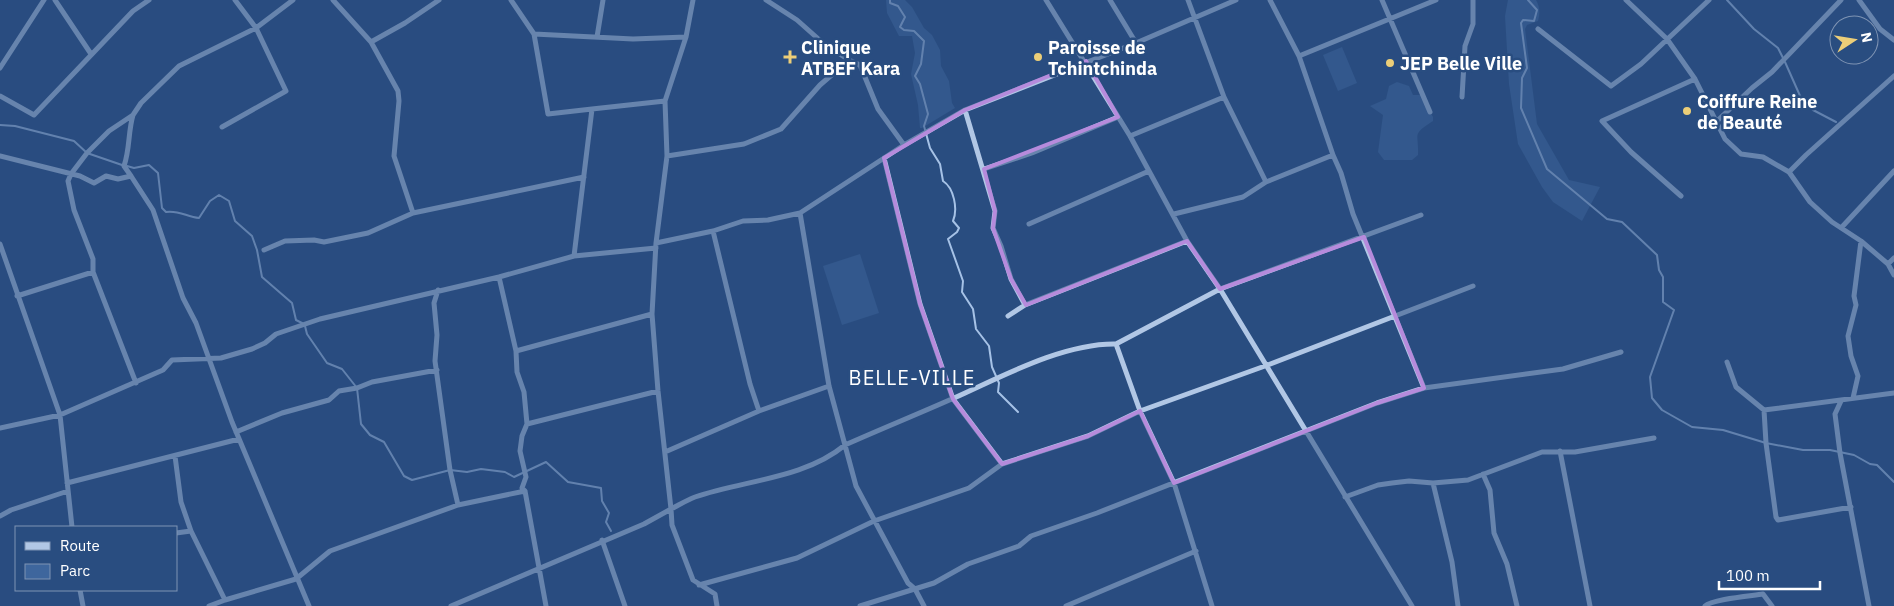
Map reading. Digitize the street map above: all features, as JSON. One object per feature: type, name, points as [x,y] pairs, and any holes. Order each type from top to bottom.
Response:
[{"type":"street","points":[[0,68],[44,0]]},
{"type":"street","points":[[55,0],[91,54]]},
{"type":"street","points":[[0,96],[34,115],[133,11],[149,0]]},
{"type":"street","points":[[222,127],[286,91],[256,28],[236,0]]},
{"type":"street","points":[[293,0],[256,28],[179,66],[141,103],[133,115],[130,125],[129,152],[124,166],[153,210],[183,298],[196,323],[236,432],[296,579],[309,606]]},
{"type":"street","points":[[332,0],[371,42],[398,92],[399,101],[394,156],[413,214]]},
{"type":"street","points":[[371,42],[440,0]]},
{"type":"street","points":[[511,0],[534,34],[548,114],[665,101]]},
{"type":"street","points":[[597,38],[603,0]]},
{"type":"street","points":[[693,0],[686,37],[665,101],[667,156],[656,245],[652,314],[672,525],[693,580],[698,585],[715,594],[717,606]]},
{"type":"street","points":[[766,0],[797,20],[824,44],[860,65],[878,109],[904,145]]},
{"type":"street","points":[[1046,0],[1086,61],[1130,136],[1187,241],[1220,289],[1345,497],[1371,534],[1412,606]]},
{"type":"street","points":[[1110,0],[1136,43]]},
{"type":"street","points":[[1188,0],[1196,17],[1224,97],[1266,182]]},
{"type":"street","points":[[0,428],[60,415],[163,370],[172,360],[208,360],[252,349],[265,343],[276,334],[320,319],[499,277],[574,256],[656,245],[713,231],[743,221],[768,220],[800,213],[904,145],[965,110],[1136,43],[1236,0]]},
{"type":"street","points":[[1270,0],[1299,56],[1341,173],[1353,214],[1364,237],[1393,317],[1424,388]]},
{"type":"street","points":[[1382,0],[1430,112]]},
{"type":"street","points":[[1299,56],[1436,0]]},
{"type":"street","points":[[1462,97],[1465,46],[1473,24],[1473,0]]},
{"type":"street","points":[[1626,0],[1667,39],[1695,79],[1725,140],[1741,154],[1763,157],[1789,172],[1810,202],[1888,264],[1894,275]]},
{"type":"street","points":[[1538,29],[1611,86],[1629,74],[1709,0]]},
{"type":"street","points":[[1716,122],[1772,72],[1841,0]]},
{"type":"street","points":[[1859,0],[1880,29],[1894,40]]},
{"type":"street","points":[[534,34],[633,40],[686,37]]},
{"type":"street","points":[[667,156],[744,144],[781,129],[820,85],[849,60]]},
{"type":"street","points":[[1789,172],[1894,76]]},
{"type":"street","points":[[1681,196],[1631,152],[1602,122],[1695,79]]},
{"type":"street","points":[[1130,136],[1224,97]]},
{"type":"street","points":[[574,256],[592,109]]},
{"type":"street","points":[[965,110],[995,211],[993,228],[1001,246],[1011,279],[1025,305]]},
{"type":"street","points":[[133,115],[108,131],[87,153],[68,180],[74,210],[93,258],[94,272],[136,383]]},
{"type":"street","points":[[984,169],[1032,153],[1118,117]]},
{"type":"street","points":[[1174,214],[1243,197],[1266,182],[1333,155]]},
{"type":"street","points":[[0,156],[71,174],[94,183],[106,176],[118,179],[131,176]]},
{"type":"street","points":[[884,158],[920,304],[953,399],[1002,464]]},
{"type":"street","points":[[1029,224],[1149,171]]},
{"type":"street","points":[[1841,228],[1894,171]]},
{"type":"street","points":[[264,250],[285,241],[314,240],[324,242],[368,233],[413,214],[584,176]]},
{"type":"street","points":[[800,213],[829,386],[856,486],[908,583],[915,590],[924,606]]},
{"type":"street","points":[[451,606],[466,603],[540,567],[644,524],[671,508],[695,497],[789,472],[830,457],[845,445],[1002,376],[1065,352],[1099,344],[1116,344],[1220,289],[1421,216]]},
{"type":"street","points":[[713,231],[750,384],[759,411]]},
{"type":"street","points":[[1008,316],[1025,305],[1187,241]]},
{"type":"street","points":[[1853,398],[1858,376],[1851,356],[1848,336],[1856,305],[1854,296],[1861,241]]},
{"type":"street","points":[[0,244],[60,415],[72,526]]},
{"type":"street","points":[[1888,264],[1894,258]]},
{"type":"street","points":[[17,296],[94,272]]},
{"type":"street","points":[[499,277],[516,351],[517,372],[524,392],[527,424],[522,436],[520,451],[526,477],[522,488],[525,491],[546,606]]},
{"type":"street","points":[[698,585],[797,558],[874,521],[969,488],[1002,464],[1088,436],[1140,412],[1473,286]]},
{"type":"street","points":[[438,290],[434,302],[437,370],[450,470],[458,505]]},
{"type":"street","points":[[516,351],[652,314]]},
{"type":"street","points":[[1116,344],[1140,412],[1174,483],[1212,606]]},
{"type":"street","points":[[860,606],[934,583],[968,564],[1019,546],[1031,536],[1174,483],[1377,402],[1424,388],[1547,372],[1621,352]]},
{"type":"street","points":[[1727,362],[1736,387],[1764,410],[1894,393]]},
{"type":"street","points":[[236,432],[282,413],[329,400],[339,391],[358,388],[372,382],[437,370]]},
{"type":"street","points":[[665,452],[759,411],[829,386]]},
{"type":"street","points":[[527,424],[658,390]]},
{"type":"street","points":[[1841,401],[1835,414],[1840,453],[1868,606]]},
{"type":"street","points":[[1764,410],[1766,442],[1776,517],[1778,520],[1851,507]]},
{"type":"street","points":[[1345,497],[1385,484],[1409,481],[1433,483],[1468,480],[1542,452],[1576,452],[1654,438]]},
{"type":"street","points":[[67,483],[239,439]]},
{"type":"street","points":[[1560,451],[1590,606]]},
{"type":"street","points":[[175,456],[181,502],[191,531],[224,600]]},
{"type":"street","points":[[1483,474],[1490,490],[1494,533],[1507,564],[1517,606]]},
{"type":"street","points":[[1433,483],[1452,562],[1458,606]]},
{"type":"street","points":[[209,606],[296,579],[330,551],[458,505],[525,491]]},
{"type":"street","points":[[0,516],[11,510],[68,492]]},
{"type":"street","points":[[178,533],[191,531]]},
{"type":"street","points":[[602,540],[625,606]]},
{"type":"street","points":[[1066,606],[1196,551]]},
{"type":"street","points":[[80,591],[83,606]]},
{"type":"street","points":[[1704,606],[1720,600],[1739,599],[1763,594],[1772,606]]},
{"type":"highlighted area","points":[[1086,61],[1118,117],[984,169],[995,211],[993,228],[1011,279],[1026,305],[1187,241],[1220,289],[1364,237],[1424,388],[1377,403],[1174,483],[1140,411],[1088,436],[1002,464],[953,399],[920,304],[884,158],[965,110]]},
{"type":"green space","points":[[886,0],[905,0],[912,7],[940,50],[941,66],[949,81],[952,103],[955,108],[922,128],[920,128],[918,105],[911,74],[915,53],[912,36],[899,36],[887,13]]},
{"type":"green space","points":[[1508,0],[1536,0],[1539,8],[1538,21],[1527,25],[1525,29],[1537,124],[1569,180],[1600,187],[1582,221],[1553,202],[1542,187],[1518,144],[1509,84],[1505,16]]},
{"type":"green space","points":[[1342,47],[1357,83],[1338,91],[1323,55]]},
{"type":"green space","points":[[1397,82],[1409,86],[1413,95],[1421,95],[1433,117],[1433,121],[1419,132],[1417,138],[1418,155],[1412,160],[1384,160],[1378,152],[1383,115],[1370,106],[1386,99],[1389,86]]},
{"type":"green space","points":[[860,254],[879,313],[842,325],[823,266]]},
{"type":"waterway","points":[[890,0],[890,3],[898,6],[905,17],[900,27],[904,30],[914,31],[924,41],[921,64],[915,76],[920,84],[928,114],[924,126],[930,148],[940,164],[943,181],[947,184],[954,199],[955,211],[953,221],[959,228],[948,239],[963,281],[962,292],[973,309],[976,329],[989,346],[992,367],[999,383],[998,392],[1018,412]]},
{"type":"waterway","points":[[1528,0],[1537,10],[1534,21],[1523,20],[1521,23],[1527,68],[1522,78],[1521,108],[1547,169],[1607,219],[1622,222],[1657,255],[1659,270],[1663,277],[1663,302],[1674,310],[1650,377],[1652,398],[1662,410],[1692,427],[1723,430],[1766,443],[1803,450],[1830,450],[1854,455],[1870,464],[1877,465],[1894,482]]},
{"type":"waterway","points":[[1727,0],[1754,29],[1778,48],[1783,58]]},
{"type":"waterway","points":[[1785,62],[1801,98],[1813,110],[1836,122]]},
{"type":"waterway","points":[[0,125],[15,126],[74,141],[87,153],[122,165]]},
{"type":"waterway","points":[[127,166],[134,168],[149,165],[158,173],[162,208],[166,212],[175,212],[199,218],[210,201],[219,195],[229,201],[235,221],[252,236],[257,250],[262,277],[292,303],[296,320],[302,323]]},
{"type":"waterway","points":[[305,326],[307,334],[327,363],[342,369],[357,388],[361,424],[370,435],[384,442],[404,476],[412,480],[450,470],[467,472],[481,469],[505,472],[514,477],[546,462],[568,482],[601,488],[602,501],[609,513],[606,522],[611,531]]},
{"type":"place","name":"Clinique ATBEF Kara","points":[[790,57]]},
{"type":"place","name":"Paroisse de Tchintchinda","points":[[1038,57]]},
{"type":"place","name":"JEP Belle Ville","points":[[1390,63]]},
{"type":"place","name":"Coiffure Reine de Beauté","points":[[1687,111]]},
{"type":"district","name":"BELLE-VILLE","points":[[912,377]]}]
